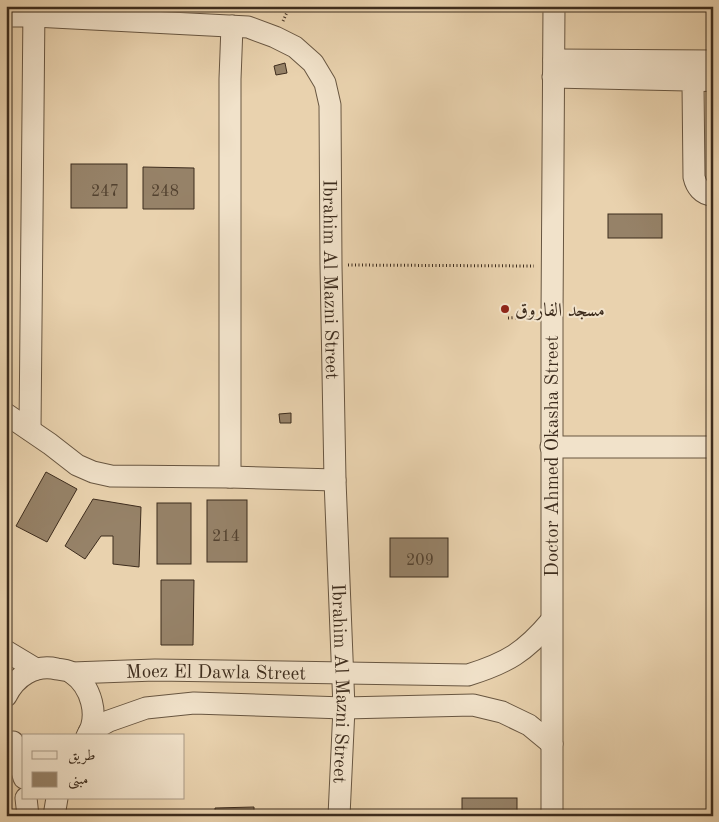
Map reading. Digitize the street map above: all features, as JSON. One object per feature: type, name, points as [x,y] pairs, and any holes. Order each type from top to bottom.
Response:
[{"type":"street","points":[[544,6],[554,29]]},
{"type":"street","name":"Doctor Ahmed Okasha Street","points":[[552,816],[551,446],[554,6]]},
{"type":"street","points":[[30,430],[34,11]]},
{"type":"street","name":"Ibrahim Al Mazni Street","points":[[6,16],[34,11],[248,27],[296,47],[313,63],[324,83],[330,105],[335,480],[344,708],[339,816]]},
{"type":"street","points":[[230,476],[230,80],[232,26]]},
{"type":"street","points":[[554,69],[713,61]]},
{"type":"street","points":[[554,69],[691,81],[713,80]]},
{"type":"street","points":[[691,81],[693,85],[694,177],[698,188],[708,195],[713,195]]},
{"type":"street","points":[[6,414],[76,465],[93,472],[111,476],[230,476],[335,480]]},
{"type":"street","points":[[551,446],[713,447]]},
{"type":"street","name":"Moez El Dawla Street","points":[[36,669],[50,667],[72,672],[154,670],[468,675],[492,668],[515,656],[535,640],[551,621]]},
{"type":"street","points":[[6,651],[36,669]]},
{"type":"street","points":[[6,696],[22,675],[36,669]]},
{"type":"street","points":[[72,672],[87,690],[93,704],[93,718],[88,734]]},
{"type":"street","name":"Moez El Dawla Street","points":[[88,734],[125,715],[146,708],[194,703],[344,708],[473,705],[502,712],[528,725],[552,744]]},
{"type":"street","points":[[14,741],[22,771]]},
{"type":"street","points":[[26,800],[28,816]]},
{"type":"street","points":[[54,816],[57,800]]},
{"type":"path","points":[[331,265],[552,266]]},
{"type":"path","points":[[508,318],[552,317]]},
{"type":"building","points":[[285,63],[287,73],[276,75],[274,66]]},
{"type":"building","points":[[71,164],[127,164],[127,208],[71,208]]},
{"type":"building","points":[[143,167],[194,168],[194,209],[143,209]]},
{"type":"building","points":[[608,214],[662,214],[662,238],[608,238]]},
{"type":"building","points":[[291,413],[291,423],[280,423],[279,414]]},
{"type":"building","points":[[46,472],[77,489],[47,542],[16,526]]},
{"type":"building","points":[[93,499],[141,507],[139,567],[113,564],[113,536],[101,536],[85,559],[65,546]]},
{"type":"building","points":[[207,500],[247,500],[247,562],[207,562]]},
{"type":"building","points":[[157,503],[191,503],[191,564],[157,564]]},
{"type":"building","points":[[390,538],[448,538],[448,577],[390,577]]},
{"type":"building","points":[[161,580],[194,580],[193,645],[161,645]]},
{"type":"building","points":[[462,798],[517,798],[517,816],[462,816]]},
{"type":"building","points":[[254,807],[254,816],[215,816],[215,808]]},
{"type":"building","points":[[202,812],[202,816],[162,816],[162,813]]},
{"type":"place","name":"مسجد الفاروق","points":[[505,309]]}]
